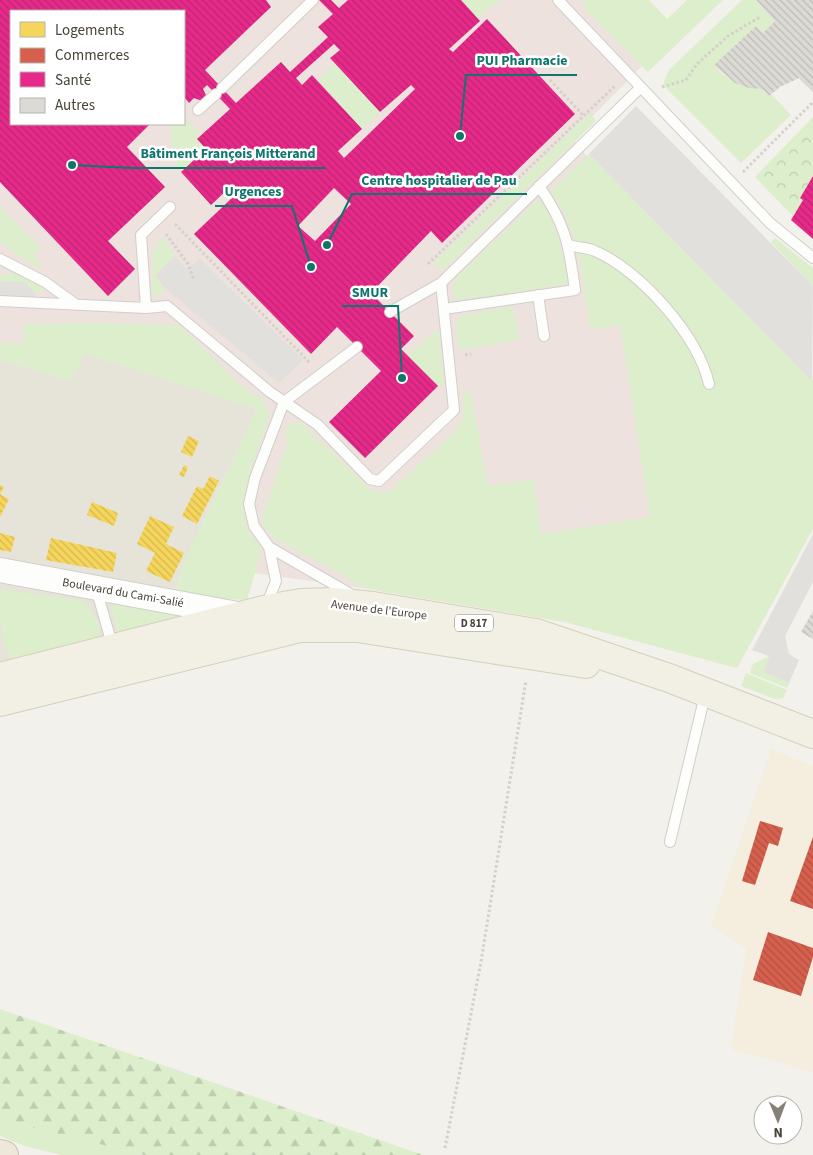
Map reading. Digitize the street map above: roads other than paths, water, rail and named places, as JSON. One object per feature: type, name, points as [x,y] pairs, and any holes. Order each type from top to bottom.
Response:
[{"type":"highway","points":[[0,1154],[4,1155]]},
{"type":"main road","name":"Avenue de l'Europe","points":[[1,681],[113,648],[254,613],[301,603],[333,602],[373,606],[536,633],[669,678],[813,734]]},
{"type":"main road","name":"Avenue de l'Europe","points":[[1,681],[32,695],[278,632],[328,626],[387,632],[669,678]]},
{"type":"street","name":"Boulevard du Cami-Salié","points":[[0,570],[96,588],[254,613]]},
{"type":"lane","points":[[198,110],[313,0]]},
{"type":"lane","points":[[558,0],[770,223],[813,258]]},
{"type":"lane","points":[[390,312],[441,283],[539,186],[642,89]]},
{"type":"lane","points":[[444,309],[575,290],[569,246],[556,211],[539,186]]},
{"type":"lane","points":[[146,308],[142,235],[167,210]]},
{"type":"lane","points":[[569,246],[594,250],[615,262],[644,286],[691,342],[706,372],[709,384]]},
{"type":"lane","points":[[0,259],[45,282],[75,303]]},
{"type":"lane","points":[[0,301],[75,303],[146,308],[167,306],[284,402],[318,425],[370,479],[379,480],[454,410],[441,283]]},
{"type":"lane","points":[[538,295],[544,336]]},
{"type":"lane","points":[[254,613],[276,581],[269,547],[254,526],[249,504],[255,478],[284,402],[357,347]]},
{"type":"lane","points":[[269,547],[373,606]]},
{"type":"lane","points":[[96,588],[113,648],[102,677]]},
{"type":"lane","points":[[670,842],[706,692]]},
{"type":"place","name":"PUI Pharmacie","points":[[460,136]]},
{"type":"place","name":"Bâtiment François Mitterand","points":[[72,165]]},
{"type":"place","name":"Centre hospitalier de Pau","points":[[327,245]]},
{"type":"place","name":"Urgences","points":[[311,267]]},
{"type":"place","name":"SMUR","points":[[402,378]]}]
